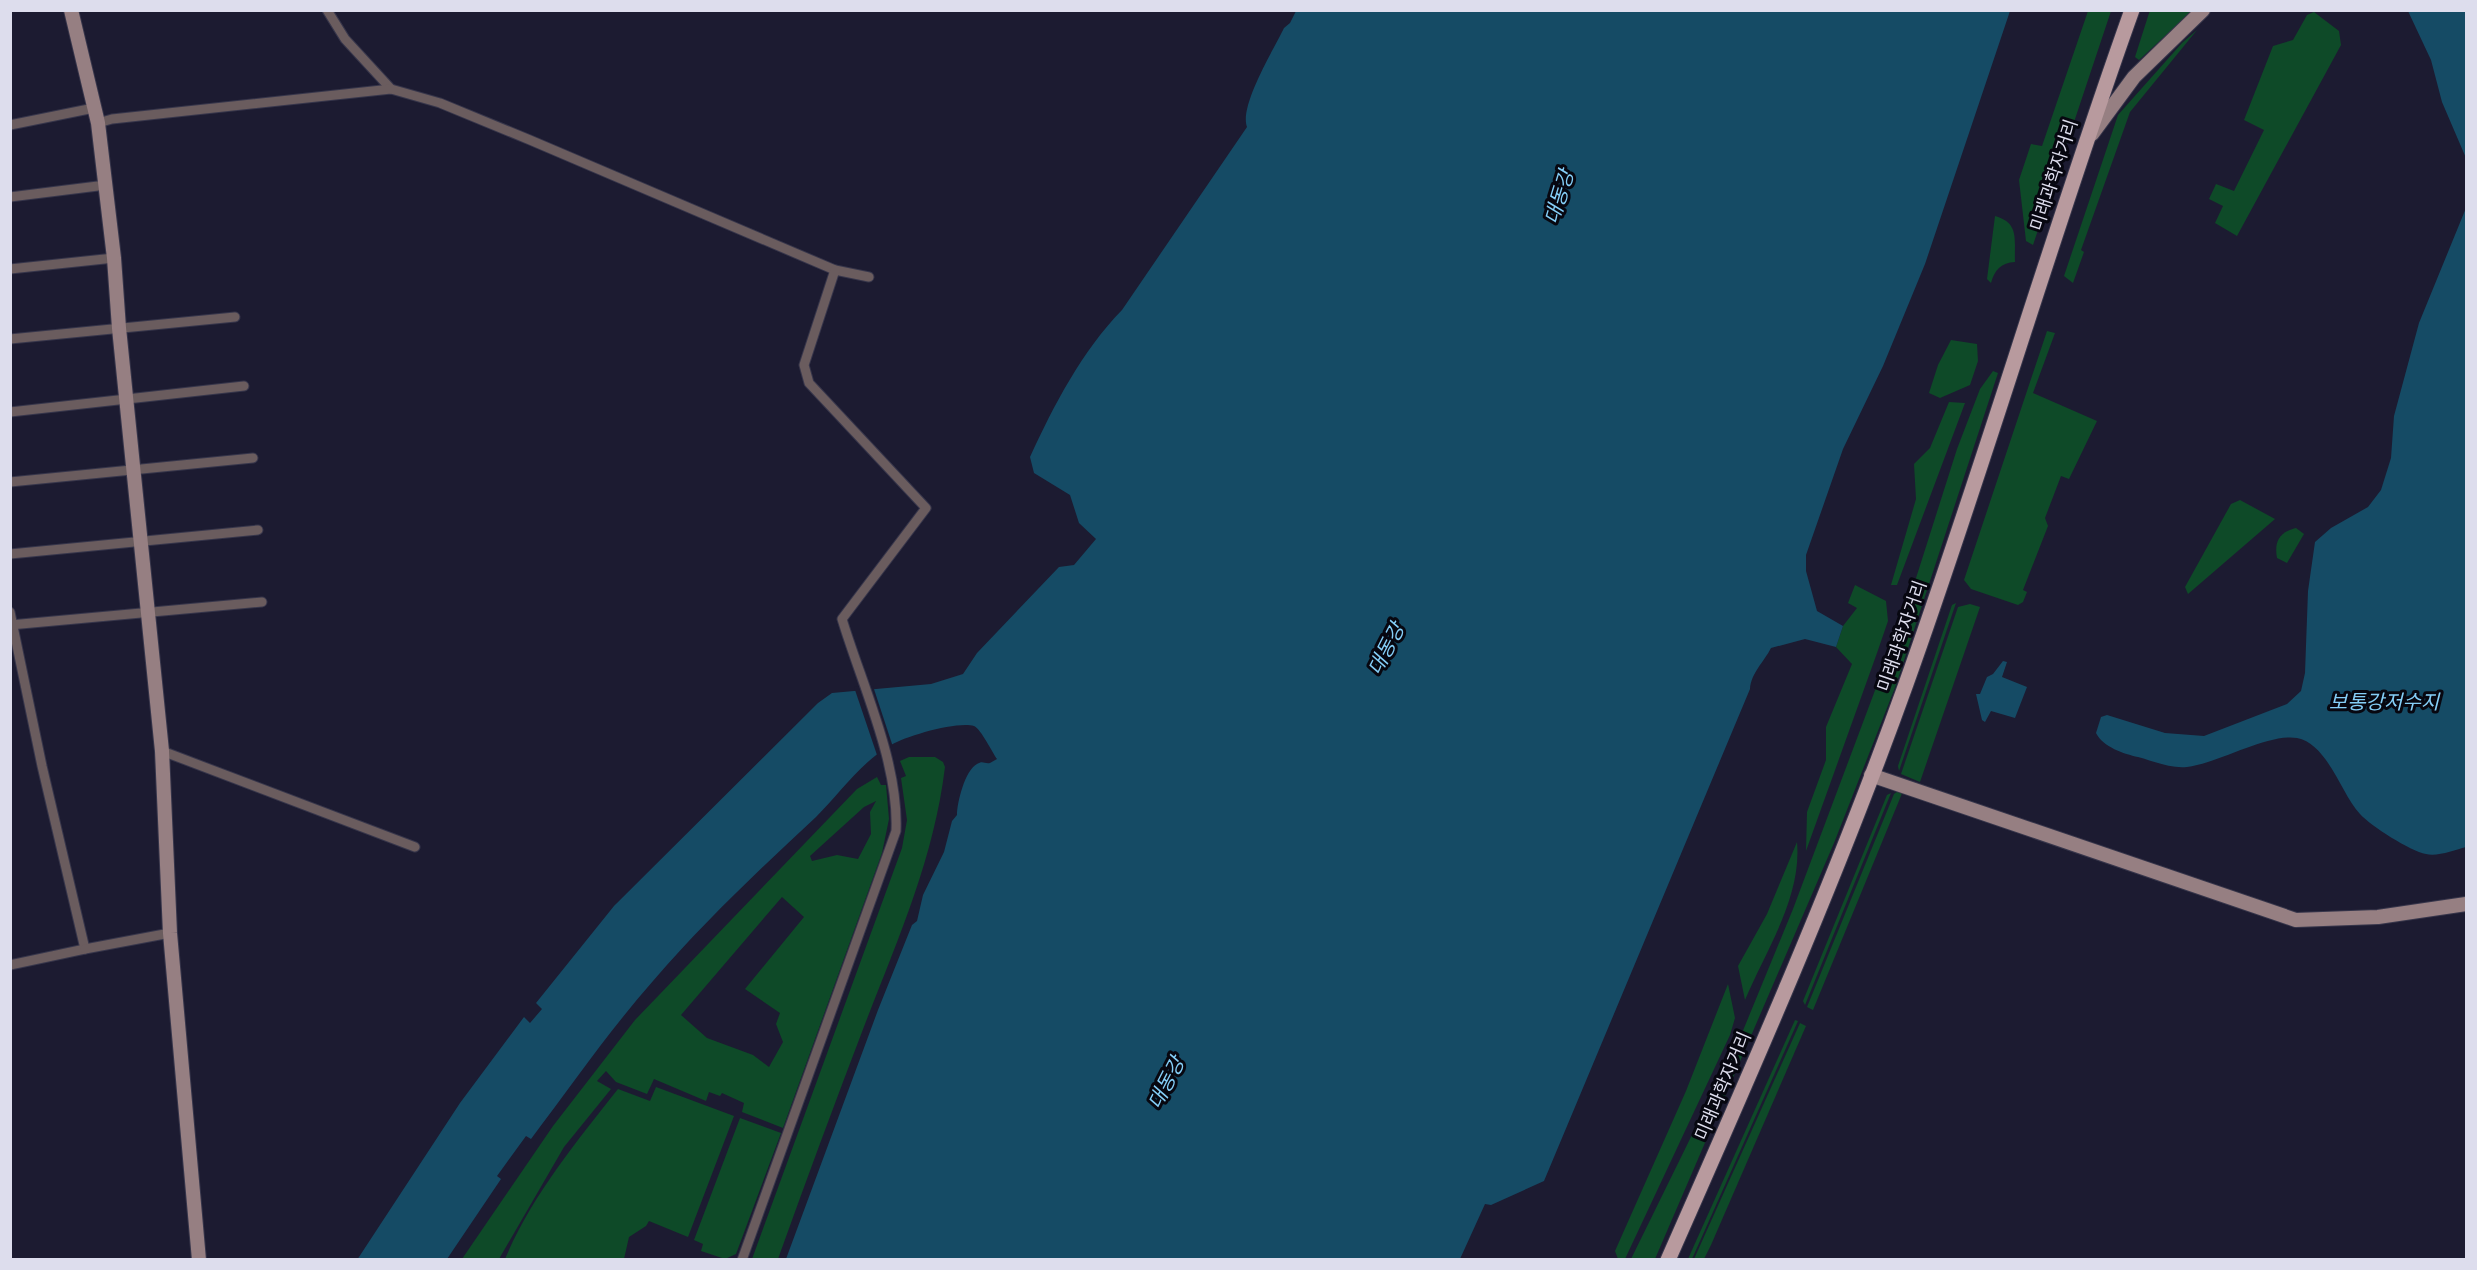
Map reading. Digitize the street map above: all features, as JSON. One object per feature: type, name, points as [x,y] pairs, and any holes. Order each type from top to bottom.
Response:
[{"type":"main road","name":"미래과학자거리","points":[[1668,1260],[1750,1074],[1827,889],[1871,775],[1949,561],[2084,146],[2132,10]]},
{"type":"street","points":[[71,10],[98,123],[114,258],[119,328],[162,751],[171,933],[199,1260]]},
{"type":"street","points":[[327,10],[345,39],[392,89]]},
{"type":"street","points":[[2084,146],[2134,77],[2203,10]]},
{"type":"street","points":[[98,123],[112,119],[392,89],[440,103],[835,270],[869,277]]},
{"type":"street","points":[[10,125],[94,108]]},
{"type":"street","points":[[10,197],[106,185]]},
{"type":"street","points":[[10,268],[114,258]]},
{"type":"street","points":[[742,1260],[896,831],[896,802],[889,764],[842,619],[926,508],[809,383],[804,365],[835,270]]},
{"type":"street","points":[[10,339],[235,317]]},
{"type":"street","points":[[10,412],[244,386]]},
{"type":"street","points":[[10,482],[253,458]]},
{"type":"street","points":[[10,554],[258,530]]},
{"type":"street","points":[[12,624],[262,602]]},
{"type":"street","points":[[10,612],[42,766],[85,949]]},
{"type":"street","points":[[162,751],[415,847]]},
{"type":"street","points":[[1871,775],[2296,920],[2378,917],[2466,904]]},
{"type":"street","points":[[10,965],[171,933]]},
{"type":"green space","points":[[2150,10],[2192,11],[2139,60],[2135,57]]},
{"type":"green space","points":[[2088,11],[2111,11],[2033,245],[2026,241],[2019,180],[2031,144],[2042,146]]},
{"type":"green space","points":[[2314,12],[2339,31],[2341,45],[2237,236],[2215,223],[2223,206],[2209,199],[2216,184],[2234,191],[2264,130],[2244,120],[2273,46],[2293,40],[2307,15]]},
{"type":"green space","points":[[2197,30],[2130,112],[2081,250],[2084,252],[2073,283],[2064,276],[2118,115],[2182,43]]},
{"type":"green space","points":[[1995,216],[2009,223],[2012,228],[2015,240],[2015,262],[1999,268],[1991,283],[1987,279]]},
{"type":"green space","points":[[2047,331],[2055,333],[2033,393],[2097,421],[2069,479],[2061,476],[2045,518],[2048,526],[2023,590],[2027,592],[2023,602],[2018,605],[1971,589],[1964,580]]},
{"type":"green space","points":[[1951,340],[1977,344],[1978,361],[1970,385],[1940,398],[1929,393],[1938,365]]},
{"type":"green space","points":[[1993,371],[1998,373],[1896,685],[1834,843],[1655,1259],[1631,1259],[1742,1033],[1793,909],[1910,597],[1957,449],[1980,389]]},
{"type":"green space","points":[[1949,402],[1965,403],[1897,585],[1891,585],[1916,499],[1914,464],[1930,448]]},
{"type":"green space","points":[[2240,500],[2275,519],[2188,594],[2185,587],[2231,504]]},
{"type":"green space","points":[[2296,528],[2304,534],[2287,563],[2277,558],[2277,543],[2285,532]]},
{"type":"green space","points":[[1855,585],[1886,601],[1888,621],[1806,851],[1807,812],[1826,760],[1826,727],[1852,664],[1836,647],[1843,626],[1857,608],[1848,603]]},
{"type":"green space","points":[[1956,603],[1899,771],[1898,766],[1952,605]]},
{"type":"green space","points":[[1970,604],[1980,607],[1920,782],[1901,774],[1958,607]]},
{"type":"green space","points":[[909,757],[935,757],[943,762],[945,767],[940,801],[924,866],[778,1259],[752,1259],[902,848],[907,820],[901,778],[906,776],[900,761]]},
{"type":"green space","points":[[877,777],[881,785],[886,785],[889,819],[882,853],[783,1128],[742,1112],[744,1103],[722,1093],[720,1096],[709,1092],[706,1101],[654,1079],[647,1094],[616,1082],[606,1071],[597,1081],[611,1089],[564,1147],[499,1259],[462,1259],[553,1126],[635,1020],[857,789]],"holes":[[[876,801],[870,812],[871,834],[858,859],[837,855],[812,861],[810,856],[864,807]],[[782,897],[804,917],[745,989],[780,1013],[776,1024],[783,1042],[769,1067],[753,1055],[707,1038],[681,1015]]]},
{"type":"green space","points":[[1903,791],[1813,1010],[1807,1007],[1894,794]]},
{"type":"green space","points":[[1891,793],[1805,1005],[1803,1001],[1887,795]]},
{"type":"green space","points":[[1797,842],[1797,863],[1788,903],[1745,1000],[1738,966],[1767,914]]},
{"type":"green space","points":[[1728,984],[1735,1018],[1730,1035],[1625,1259],[1618,1259],[1615,1251],[1686,1091]]},
{"type":"green space","points":[[1795,1020],[1798,1021],[1692,1259],[1688,1259]]},
{"type":"green space","points":[[1800,1023],[1806,1026],[1711,1245],[1704,1259],[1694,1259]]},
{"type":"green space","points":[[656,1087],[734,1116],[688,1237],[649,1221],[646,1226],[629,1237],[624,1259],[505,1259],[541,1192],[618,1089],[650,1101]]},
{"type":"green space","points":[[740,1118],[781,1133],[736,1254],[725,1259],[701,1251],[703,1244],[694,1240]]},
{"type":"water","name":"대동강","points":[[1296,11],[2010,11],[1925,264],[1883,366],[1843,449],[1806,555],[1806,571],[1817,611],[1843,626],[1836,647],[1805,639],[1771,648],[1755,673],[1544,1181],[1491,1205],[1485,1204],[1460,1259],[786,1259],[878,1010],[912,925],[917,921],[923,895],[944,852],[952,821],[957,815],[965,780],[977,764],[990,763],[997,759],[977,728],[966,725],[919,734],[898,741],[880,752],[712,917],[621,1019],[531,1139],[526,1136],[497,1176],[501,1179],[447,1259],[357,1260],[460,1103],[524,1017],[530,1023],[542,1009],[536,1003],[614,906],[818,703],[832,693],[931,684],[963,674],[977,653],[1059,567],[1074,565],[1096,539],[1079,523],[1070,495],[1034,473],[1030,457],[1070,379],[1094,343],[1122,310],[1247,127],[1248,106],[1253,92],[1284,28],[1290,23]]},
{"type":"water","points":[[2408,11],[2466,11],[2466,158],[2442,102],[2431,60]]},
{"type":"water","name":"보통강저수지","points":[[2466,208],[2466,847],[2430,855],[2401,843],[2365,819],[2353,805],[2326,759],[2308,742],[2297,738],[2272,740],[2200,764],[2175,767],[2120,752],[2109,746],[2096,733],[2101,717],[2107,715],[2165,733],[2204,736],[2287,704],[2301,691],[2305,673],[2308,591],[2315,542],[2331,528],[2368,507],[2381,490],[2391,458],[2394,416],[2419,323]]},
{"type":"water","points":[[2003,661],[2007,662],[2002,677],[2027,687],[2015,718],[1991,711],[1985,722],[1982,720],[1976,694],[1980,694],[1987,677],[1993,674]]},
{"type":"pier","points":[[873,686],[893,747],[878,758],[854,687]]}]
